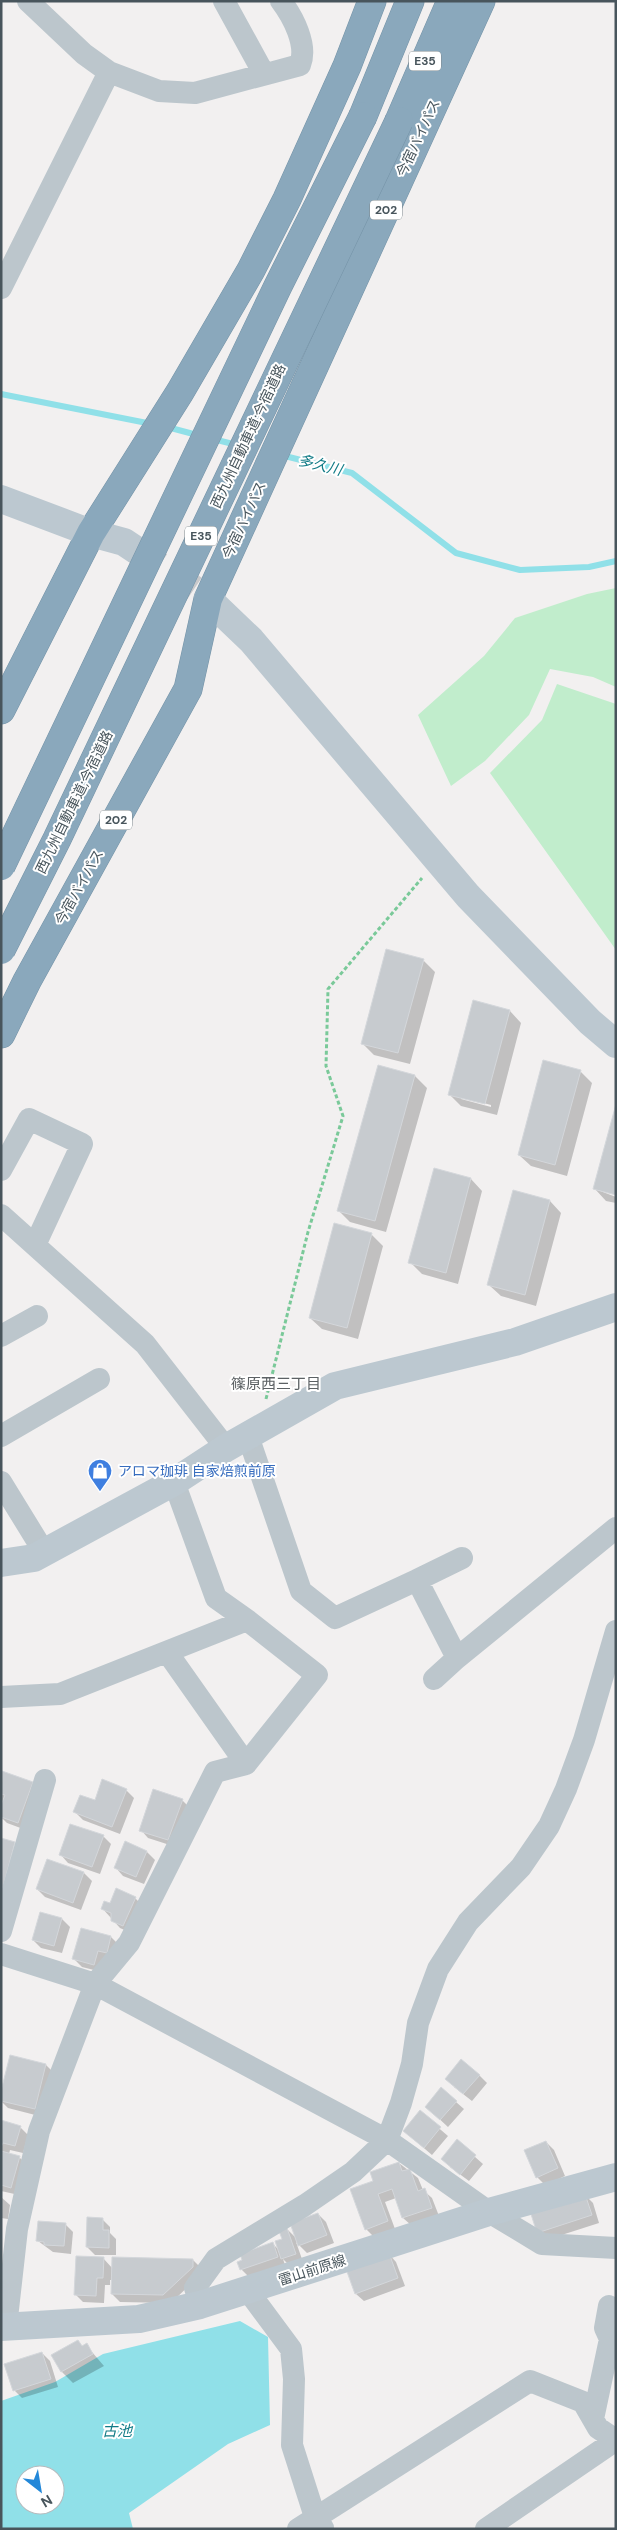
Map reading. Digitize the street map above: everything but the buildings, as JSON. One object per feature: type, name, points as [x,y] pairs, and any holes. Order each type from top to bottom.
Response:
[{"type":"highway","points":[[1,710],[91,532],[180,392],[251,270],[287,199],[347,66],[372,1]]},
{"type":"highway","name":"西九州自動車道;今宿道路","points":[[1,950],[57,840],[399,122],[451,1]]},
{"type":"highway","name":"今宿バイパス","points":[[1,1034],[27,982],[188,689],[208,599],[481,1]]},
{"type":"highway","name":"E35","points":[[1,866],[278,286],[363,116],[410,2]]},
{"type":"street","points":[[28,1],[84,54],[108,72],[160,91],[194,94],[300,65],[304,56],[293,16],[281,1]]},
{"type":"street","points":[[224,1],[264,74]]},
{"type":"street","points":[[1,288],[108,72]]},
{"type":"street","points":[[1,499],[124,542],[136,550]]},
{"type":"street","points":[[208,599],[251,640],[468,896],[590,1022],[616,1044]]},
{"type":"street","points":[[1,1170],[29,1119],[82,1144],[35,1245]]},
{"type":"street","points":[[1,1215],[145,1344],[244,1438],[301,1591],[335,1618],[462,1558]]},
{"type":"street","points":[[1,1563],[34,1558],[174,1482],[244,1438],[335,1386],[515,1342],[616,1307]]},
{"type":"street","points":[[1,1336],[38,1316]]},
{"type":"street","points":[[1,1436],[100,1379]]},
{"type":"street","points":[[1,1482],[44,1552]]},
{"type":"street","points":[[4,2327],[9,2228],[39,2132],[95,1984],[129,1943],[215,1772],[246,1764],[317,1675],[216,1598],[174,1482]]},
{"type":"street","points":[[434,1679],[616,1528]]},
{"type":"street","points":[[417,1580],[457,1658]]},
{"type":"street","points":[[1,1697],[60,1694],[247,1620]]},
{"type":"street","points":[[200,2305],[195,2288],[216,2259],[306,2205],[353,2172],[387,2140],[401,2103],[412,2064],[418,2023],[438,1970],[468,1922],[521,1867],[549,1826],[566,1790],[581,1748],[614,1641]]},
{"type":"street","points":[[167,1652],[246,1764]]},
{"type":"street","points":[[1,1931],[45,1780]]},
{"type":"street","points":[[1,1954],[95,1984],[387,2140],[489,2212],[542,2244],[616,2248]]},
{"type":"street","name":"雷山前原線","points":[[4,2327],[139,2319],[200,2305],[248,2292],[489,2212],[616,2176]]},
{"type":"street","points":[[248,2292],[290,2349],[294,2379],[292,2445],[312,2525],[530,2381],[583,2402],[598,2428],[616,2440],[486,2529]]},
{"type":"street","points":[[593,2419],[610,2339],[605,2328],[609,2306]]},
{"type":"path","points":[[244,1438],[343,1116],[326,1066],[328,989],[437,860]]},
{"type":"green space","points":[[616,588],[616,687],[593,677],[550,669],[529,715],[485,761],[451,786],[418,715],[484,656],[515,618],[587,594]]},
{"type":"green space","points":[[557,684],[616,704],[616,950],[490,773],[542,720]]},
{"type":"water","name":"古池","points":[[240,2321],[268,2337],[270,2425],[228,2444],[129,2513],[133,2529],[1,2529],[1,2401],[55,2382],[103,2354]]},
{"type":"waterway","name":"多久川","points":[[1,394],[152,424]]},
{"type":"waterway","name":"多久川","points":[[167,427],[201,436]]},
{"type":"waterway","name":"多久川","points":[[213,439],[237,445]]},
{"type":"waterway","name":"多久川","points":[[281,455],[352,473],[456,553],[520,570],[589,567],[616,561]]},
{"type":"tunnel","points":[[136,550],[208,599]]},
{"type":"place","name":"アロマ珈琲 自家焙煎前原","points":[[100,1492]]},
{"type":"district","name":"篠原西三丁目","points":[[276,1384]]}]
